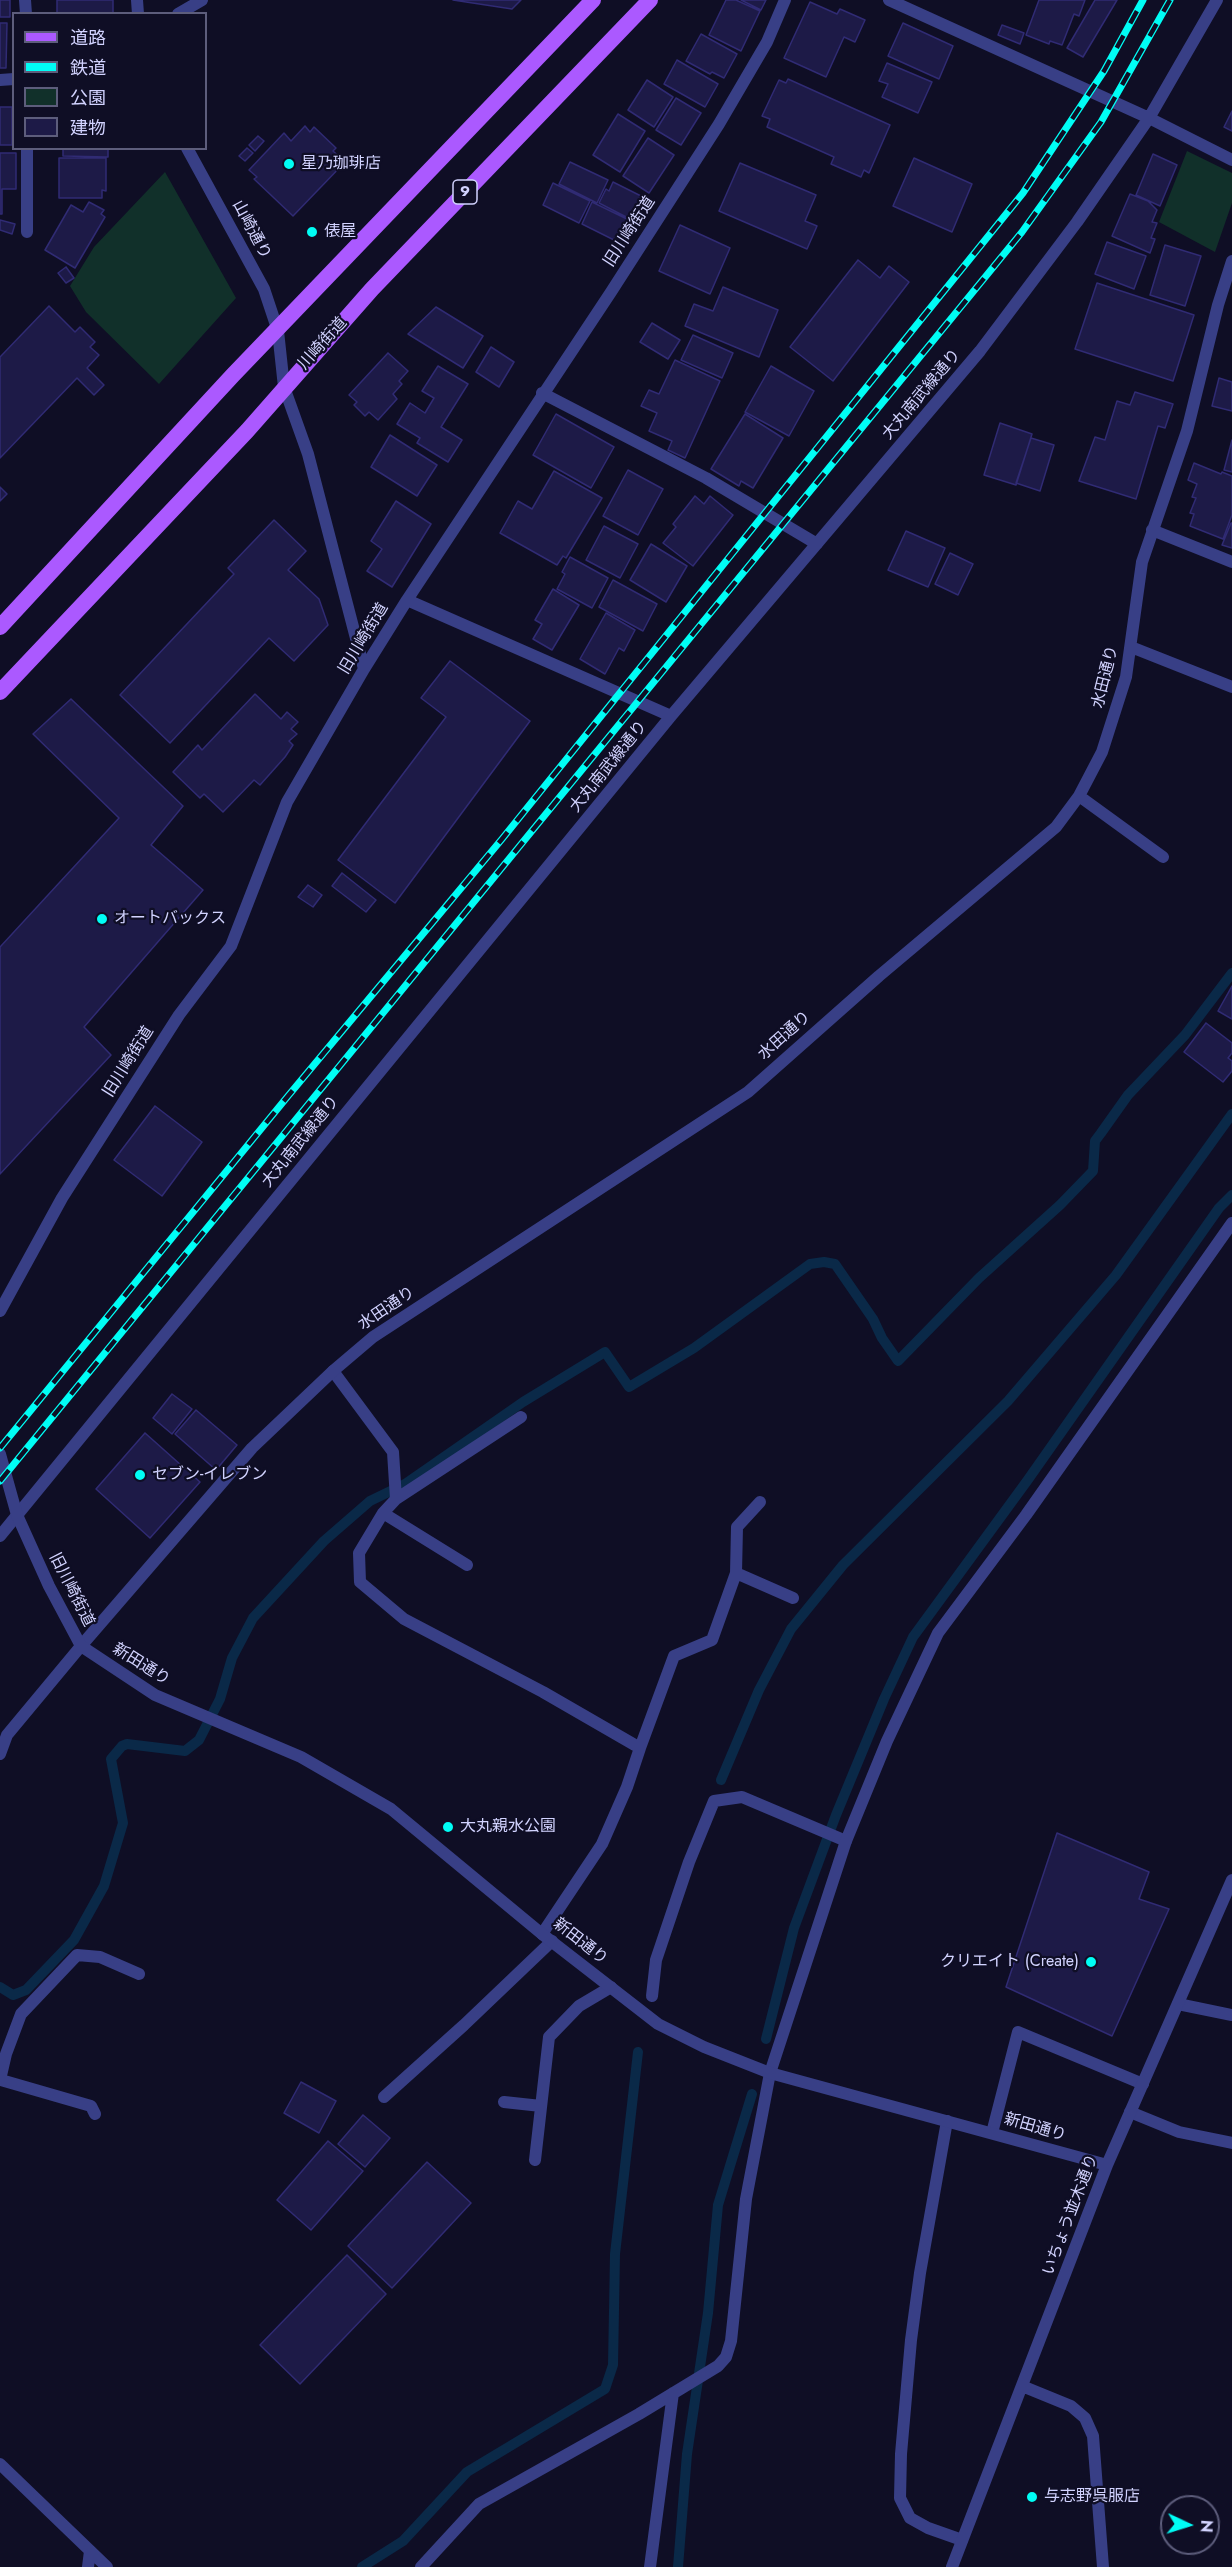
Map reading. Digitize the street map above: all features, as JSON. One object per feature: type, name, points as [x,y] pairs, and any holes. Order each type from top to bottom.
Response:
[{"type":"main road","name":"9","points":[[0,627],[233,375],[278,331],[593,0]]},
{"type":"main road","name":"川崎街道","points":[[0,692],[247,430],[372,289],[650,0]]},
{"type":"street","points":[[181,12],[202,0]]},
{"type":"street","name":"旧川崎街道","points":[[0,1311],[62,1198],[179,1015],[231,946],[287,802],[364,669],[719,124],[767,42],[785,0]]},
{"type":"street","points":[[890,0],[1149,118],[1232,160]]},
{"type":"street","name":"大丸南武線通り","points":[[0,1536],[671,716],[980,351],[1077,222],[1149,118],[1216,0]]},
{"type":"street","points":[[27,150],[27,232]]},
{"type":"street","name":"山崎通り","points":[[188,150],[264,289],[278,331],[284,387],[308,454],[364,669]]},
{"type":"street","name":"水田通り","points":[[81,1646],[252,1448],[333,1371],[373,1337],[748,1092],[879,976],[1056,828],[1079,796],[1102,752],[1126,677],[1139,580],[1152,530],[1187,431],[1218,305],[1232,261]]},
{"type":"street","points":[[542,393],[706,478],[817,544]]},
{"type":"street","points":[[1152,530],[1232,562]]},
{"type":"street","points":[[407,600],[671,716]]},
{"type":"street","points":[[1131,647],[1232,687]]},
{"type":"street","points":[[1079,796],[1162,857]]},
{"type":"street","points":[[421,2567],[479,2504],[673,2393],[718,2366],[726,2357],[731,2341],[746,2199],[770,2073],[841,1839],[938,1633],[1026,1515],[1232,1223]]},
{"type":"street","points":[[333,1371],[393,1452],[396,1499]]},
{"type":"street","points":[[521,1417],[396,1499],[383,1513],[359,1553],[360,1582],[404,1619],[543,1692],[640,1748]]},
{"type":"street","name":"旧川崎街道","points":[[0,1454],[16,1515],[49,1586],[81,1646],[7,1736],[0,1754]]},
{"type":"street","points":[[384,2097],[464,2025],[547,1938],[602,1844],[627,1787],[674,1656],[712,1640],[736,1573],[737,1527],[760,1502]]},
{"type":"street","points":[[383,1513],[467,1564]]},
{"type":"street","points":[[736,1573],[793,1598]]},
{"type":"street","name":"新田通り","points":[[81,1646],[155,1695],[301,1757],[392,1809],[547,1938],[658,2024],[704,2047],[770,2073],[1107,2165]]},
{"type":"street","points":[[652,1996],[656,1960],[689,1862],[714,1801],[742,1797],[841,1839]]},
{"type":"street","name":"いちょう並木通り","points":[[952,2567],[1107,2165],[1232,1880]]},
{"type":"street","points":[[95,2114],[91,2106],[1,2080],[6,2054],[21,2014],[77,1955],[100,1957],[139,1974]]},
{"type":"street","points":[[534,2160],[549,2037],[579,2006],[611,1987]]},
{"type":"street","points":[[1178,2004],[1232,2015]]},
{"type":"street","points":[[992,2133],[1018,2032],[1143,2084]]},
{"type":"street","points":[[504,2102],[541,2106]]},
{"type":"street","points":[[1130,2112],[1179,2132],[1232,2143]]},
{"type":"street","points":[[947,2121],[920,2273],[911,2340],[901,2454],[900,2498],[910,2518],[928,2528],[962,2540]]},
{"type":"street","points":[[1022,2386],[1071,2406],[1085,2418],[1093,2436],[1103,2567]]},
{"type":"street","points":[[650,2567],[673,2393]]},
{"type":"street","points":[[0,2464],[107,2567]]},
{"type":"street","points":[[88,2567],[90,2550]]},
{"type":"green space","points":[[1187,151],[1232,173],[1232,203],[1215,252],[1159,222]]},
{"type":"green space","points":[[165,172],[236,298],[159,384],[86,312],[70,286],[94,247]]},
{"type":"building","points":[[0,0],[10,0],[10,17],[0,17]]},
{"type":"building","points":[[57,0],[113,0],[113,12],[57,12]]},
{"type":"building","points":[[453,0],[521,0],[512,9]]},
{"type":"building","points":[[726,0],[736,0],[760,11],[741,51],[709,35]]},
{"type":"building","points":[[741,0],[766,0],[761,10]]},
{"type":"building","points":[[1039,0],[1085,0],[1079,16],[1074,14],[1062,45],[1050,41],[1049,44],[1026,35]]},
{"type":"building","points":[[1095,0],[1117,0],[1083,57],[1067,48]]},
{"type":"building","points":[[810,2],[837,14],[840,9],[865,20],[855,42],[844,37],[826,77],[784,58]]},
{"type":"building","points":[[0,23],[7,23],[6,68],[0,68]]},
{"type":"building","points":[[903,23],[953,46],[939,79],[888,56]]},
{"type":"building","points":[[1002,25],[1024,33],[1020,44],[998,35]]},
{"type":"building","points":[[701,34],[737,54],[724,78],[712,72],[710,74],[686,61]]},
{"type":"building","points":[[677,60],[718,84],[705,107],[664,84]]},
{"type":"building","points":[[887,63],[932,82],[918,113],[882,97],[888,84],[879,81]]},
{"type":"building","points":[[788,79],[890,125],[869,173],[864,170],[861,177],[831,164],[834,157],[767,127],[770,119],[762,116],[779,80],[786,83]]},
{"type":"building","points":[[647,80],[673,97],[654,127],[628,110]]},
{"type":"building","points":[[676,98],[701,113],[681,145],[656,130]]},
{"type":"building","points":[[0,107],[12,107],[12,145],[0,145]]},
{"type":"building","points":[[1232,111],[1232,131],[1224,127]]},
{"type":"building","points":[[618,114],[645,131],[620,172],[593,155]]},
{"type":"building","points":[[305,126],[310,132],[314,127],[336,148],[333,151],[345,162],[293,216],[254,179],[257,177],[249,170],[284,133],[291,141]]},
{"type":"building","points":[[258,136],[264,141],[255,151],[249,145]]},
{"type":"building","points":[[648,138],[674,155],[649,193],[623,176]]},
{"type":"building","points":[[247,148],[253,153],[245,161],[239,156]]},
{"type":"building","points":[[63,150],[108,150],[108,157],[63,156]]},
{"type":"building","points":[[0,153],[16,153],[16,189],[2,189],[2,214],[0,214]]},
{"type":"building","points":[[1153,154],[1177,165],[1160,206],[1136,195]]},
{"type":"building","points":[[59,158],[106,158],[106,191],[102,190],[102,198],[59,198]]},
{"type":"building","points":[[914,158],[972,184],[952,232],[893,206]]},
{"type":"building","points":[[570,162],[608,180],[597,203],[559,184]]},
{"type":"building","points":[[740,163],[816,195],[805,221],[817,226],[807,249],[719,211]]},
{"type":"building","points":[[613,182],[643,197],[632,220],[599,203],[606,189],[609,191]]},
{"type":"building","points":[[553,183],[590,201],[579,223],[543,205]]},
{"type":"building","points":[[1130,194],[1148,201],[1157,210],[1152,222],[1157,223],[1151,238],[1155,239],[1150,253],[1112,236]]},
{"type":"building","points":[[89,202],[104,210],[101,214],[105,217],[75,268],[45,250],[71,205],[83,212]]},
{"type":"building","points":[[592,202],[629,220],[618,242],[582,224]]},
{"type":"building","points":[[0,220],[15,224],[12,234],[0,230]]},
{"type":"building","points":[[680,225],[730,248],[710,294],[659,271]]},
{"type":"building","points":[[1107,242],[1146,256],[1134,289],[1095,274]]},
{"type":"building","points":[[1165,245],[1201,256],[1185,306],[1150,295]]},
{"type":"building","points":[[858,260],[880,278],[889,266],[909,282],[833,381],[790,347]]},
{"type":"building","points":[[66,267],[74,278],[66,283],[58,273]]},
{"type":"building","points":[[1097,283],[1194,315],[1173,381],[1075,349]]},
{"type":"building","points":[[723,287],[778,310],[759,357],[685,326],[694,304],[713,311]]},
{"type":"building","points":[[49,306],[75,332],[80,327],[95,342],[90,347],[99,355],[87,368],[104,385],[94,395],[77,378],[0,458],[0,357]]},
{"type":"building","points":[[436,307],[483,336],[463,368],[408,334]]},
{"type":"building","points":[[652,323],[680,340],[668,359],[640,342]]},
{"type":"building","points":[[693,335],[733,353],[722,378],[681,360]]},
{"type":"building","points":[[491,347],[514,362],[499,387],[476,372]]},
{"type":"building","points":[[388,353],[408,371],[399,381],[402,384],[393,394],[397,399],[378,420],[369,412],[365,416],[354,405],[357,402],[349,395]]},
{"type":"building","points":[[675,360],[720,381],[685,458],[668,450],[672,441],[649,431],[657,413],[641,406],[649,390],[659,394]]},
{"type":"building","points":[[438,366],[468,384],[441,427],[462,440],[448,462],[417,443],[420,438],[397,424],[410,403],[425,413],[434,398],[422,391]]},
{"type":"building","points":[[771,366],[814,391],[789,436],[745,412]]},
{"type":"building","points":[[1219,378],[1232,382],[1232,411],[1212,406]]},
{"type":"building","points":[[1135,392],[1173,404],[1165,428],[1158,426],[1136,499],[1079,481],[1095,437],[1105,440],[1117,401],[1130,405]]},
{"type":"building","points":[[556,414],[614,447],[591,488],[533,455]]},
{"type":"building","points":[[745,414],[783,438],[753,488],[741,481],[739,486],[711,469]]},
{"type":"building","points":[[1000,423],[1032,434],[1016,485],[984,475]]},
{"type":"building","points":[[390,435],[437,465],[417,496],[371,467]]},
{"type":"building","points":[[1031,438],[1054,445],[1040,491],[1016,483]]},
{"type":"building","points":[[1232,440],[1232,472],[1224,470]]},
{"type":"building","points":[[1194,463],[1232,476],[1232,515],[1223,539],[1190,526],[1194,514],[1190,513],[1196,498],[1192,497],[1197,484],[1188,480]]},
{"type":"building","points":[[628,470],[663,489],[638,535],[603,516]]},
{"type":"building","points":[[554,471],[602,498],[566,558],[563,556],[557,565],[500,533],[518,501],[532,509]]},
{"type":"building","points":[[0,487],[7,494],[0,501]]},
{"type":"building","points":[[695,496],[704,504],[710,496],[733,515],[693,566],[663,543],[676,527],[673,524]]},
{"type":"building","points":[[396,501],[431,524],[392,587],[367,571],[382,549],[371,541]]},
{"type":"building","points":[[274,520],[306,551],[288,570],[319,599],[328,625],[294,661],[269,638],[170,743],[120,695],[234,574],[228,568]]},
{"type":"building","points":[[1232,523],[1232,548],[1222,545]]},
{"type":"building","points":[[604,526],[638,544],[620,578],[586,560]]},
{"type":"building","points":[[906,531],[945,548],[928,587],[888,570]]},
{"type":"building","points":[[651,544],[687,566],[666,602],[630,580]]},
{"type":"building","points":[[950,553],[973,564],[958,595],[935,584]]},
{"type":"building","points":[[570,557],[608,578],[592,608],[557,589]]},
{"type":"building","points":[[613,580],[657,604],[643,631],[599,607]]},
{"type":"building","points":[[553,589],[579,605],[552,650],[533,639],[542,624],[535,620]]},
{"type":"building","points":[[606,613],[635,630],[624,651],[619,648],[605,674],[580,659]]},
{"type":"building","points":[[450,661],[530,721],[395,903],[338,860],[446,717],[421,698]]},
{"type":"building","points":[[255,694],[281,719],[287,712],[298,722],[291,729],[297,734],[289,741],[293,745],[285,757],[260,785],[254,780],[223,812],[204,794],[200,798],[173,772],[198,745],[202,750]]},
{"type":"building","name":"オートバックス","points":[[71,699],[183,806],[151,845],[203,890],[84,1027],[111,1055],[0,1174],[0,947],[119,818],[33,734]]},
{"type":"building","points":[[342,873],[376,900],[366,912],[332,886]]},
{"type":"building","points":[[308,885],[322,895],[313,907],[298,897]]},
{"type":"building","points":[[1232,986],[1232,1019],[1218,1011]]},
{"type":"building","points":[[1206,1023],[1232,1043],[1232,1053],[1228,1058],[1232,1061],[1232,1071],[1223,1082],[1184,1052]]},
{"type":"building","points":[[155,1106],[202,1142],[162,1196],[114,1160]]},
{"type":"building","points":[[172,1394],[192,1409],[172,1434],[153,1418]]},
{"type":"building","points":[[196,1410],[237,1445],[216,1470],[175,1434]]},
{"type":"building","points":[[145,1433],[200,1482],[150,1538],[96,1489]]},
{"type":"building","points":[[1057,1833],[1149,1872],[1139,1899],[1169,1909],[1112,2036],[1006,1987]]},
{"type":"building","points":[[301,2082],[336,2101],[319,2133],[284,2113]]},
{"type":"building","points":[[363,2115],[390,2138],[365,2167],[338,2144]]},
{"type":"building","points":[[328,2141],[363,2171],[311,2230],[277,2200]]},
{"type":"building","points":[[427,2162],[471,2203],[392,2288],[348,2246]]},
{"type":"building","points":[[347,2255],[386,2294],[300,2384],[260,2345]]},
{"type":"waterway","points":[[0,1987],[13,1995],[26,1990],[74,1940],[104,1886],[123,1823],[111,1759],[122,1746],[127,1744],[185,1751],[199,1740],[220,1699],[232,1658],[253,1618],[324,1541],[370,1501],[405,1484],[523,1402],[605,1352],[629,1387],[694,1348],[810,1264],[824,1262],[835,1264],[873,1319],[882,1338],[898,1361],[979,1278],[1060,1205],[1093,1171],[1095,1141],[1128,1095],[1185,1035],[1232,973]]},
{"type":"waterway","points":[[721,1780],[759,1690],[791,1629],[843,1565],[1008,1401],[1116,1275],[1232,1114]]},
{"type":"waterway","points":[[766,2039],[794,1928],[836,1815],[884,1699],[913,1637],[1027,1481],[1219,1208],[1232,1195]]},
{"type":"waterway","points":[[362,2567],[403,2541],[467,2472],[605,2389],[613,2365],[615,2254],[638,2052]]},
{"type":"waterway","points":[[678,2567],[687,2454],[708,2313],[718,2205],[752,2094]]},
{"type":"railway","points":[[0,1448],[502,839],[1023,193],[1104,71],[1143,0]]},
{"type":"railway","points":[[0,1481],[1022,232],[1101,122],[1170,0]]},
{"type":"place","name":"星乃珈琲店","points":[[289,164]]},
{"type":"place","name":"俵屋","points":[[312,232]]},
{"type":"place","name":"オートバックス","points":[[102,919]]},
{"type":"place","name":"セブン-イレブン","points":[[140,1475]]},
{"type":"place","name":"大丸親水公園","points":[[448,1827]]},
{"type":"place","name":"クリエイト (Create)","points":[[1091,1962]]},
{"type":"place","name":"与志野呉服店","points":[[1032,2497]]}]
